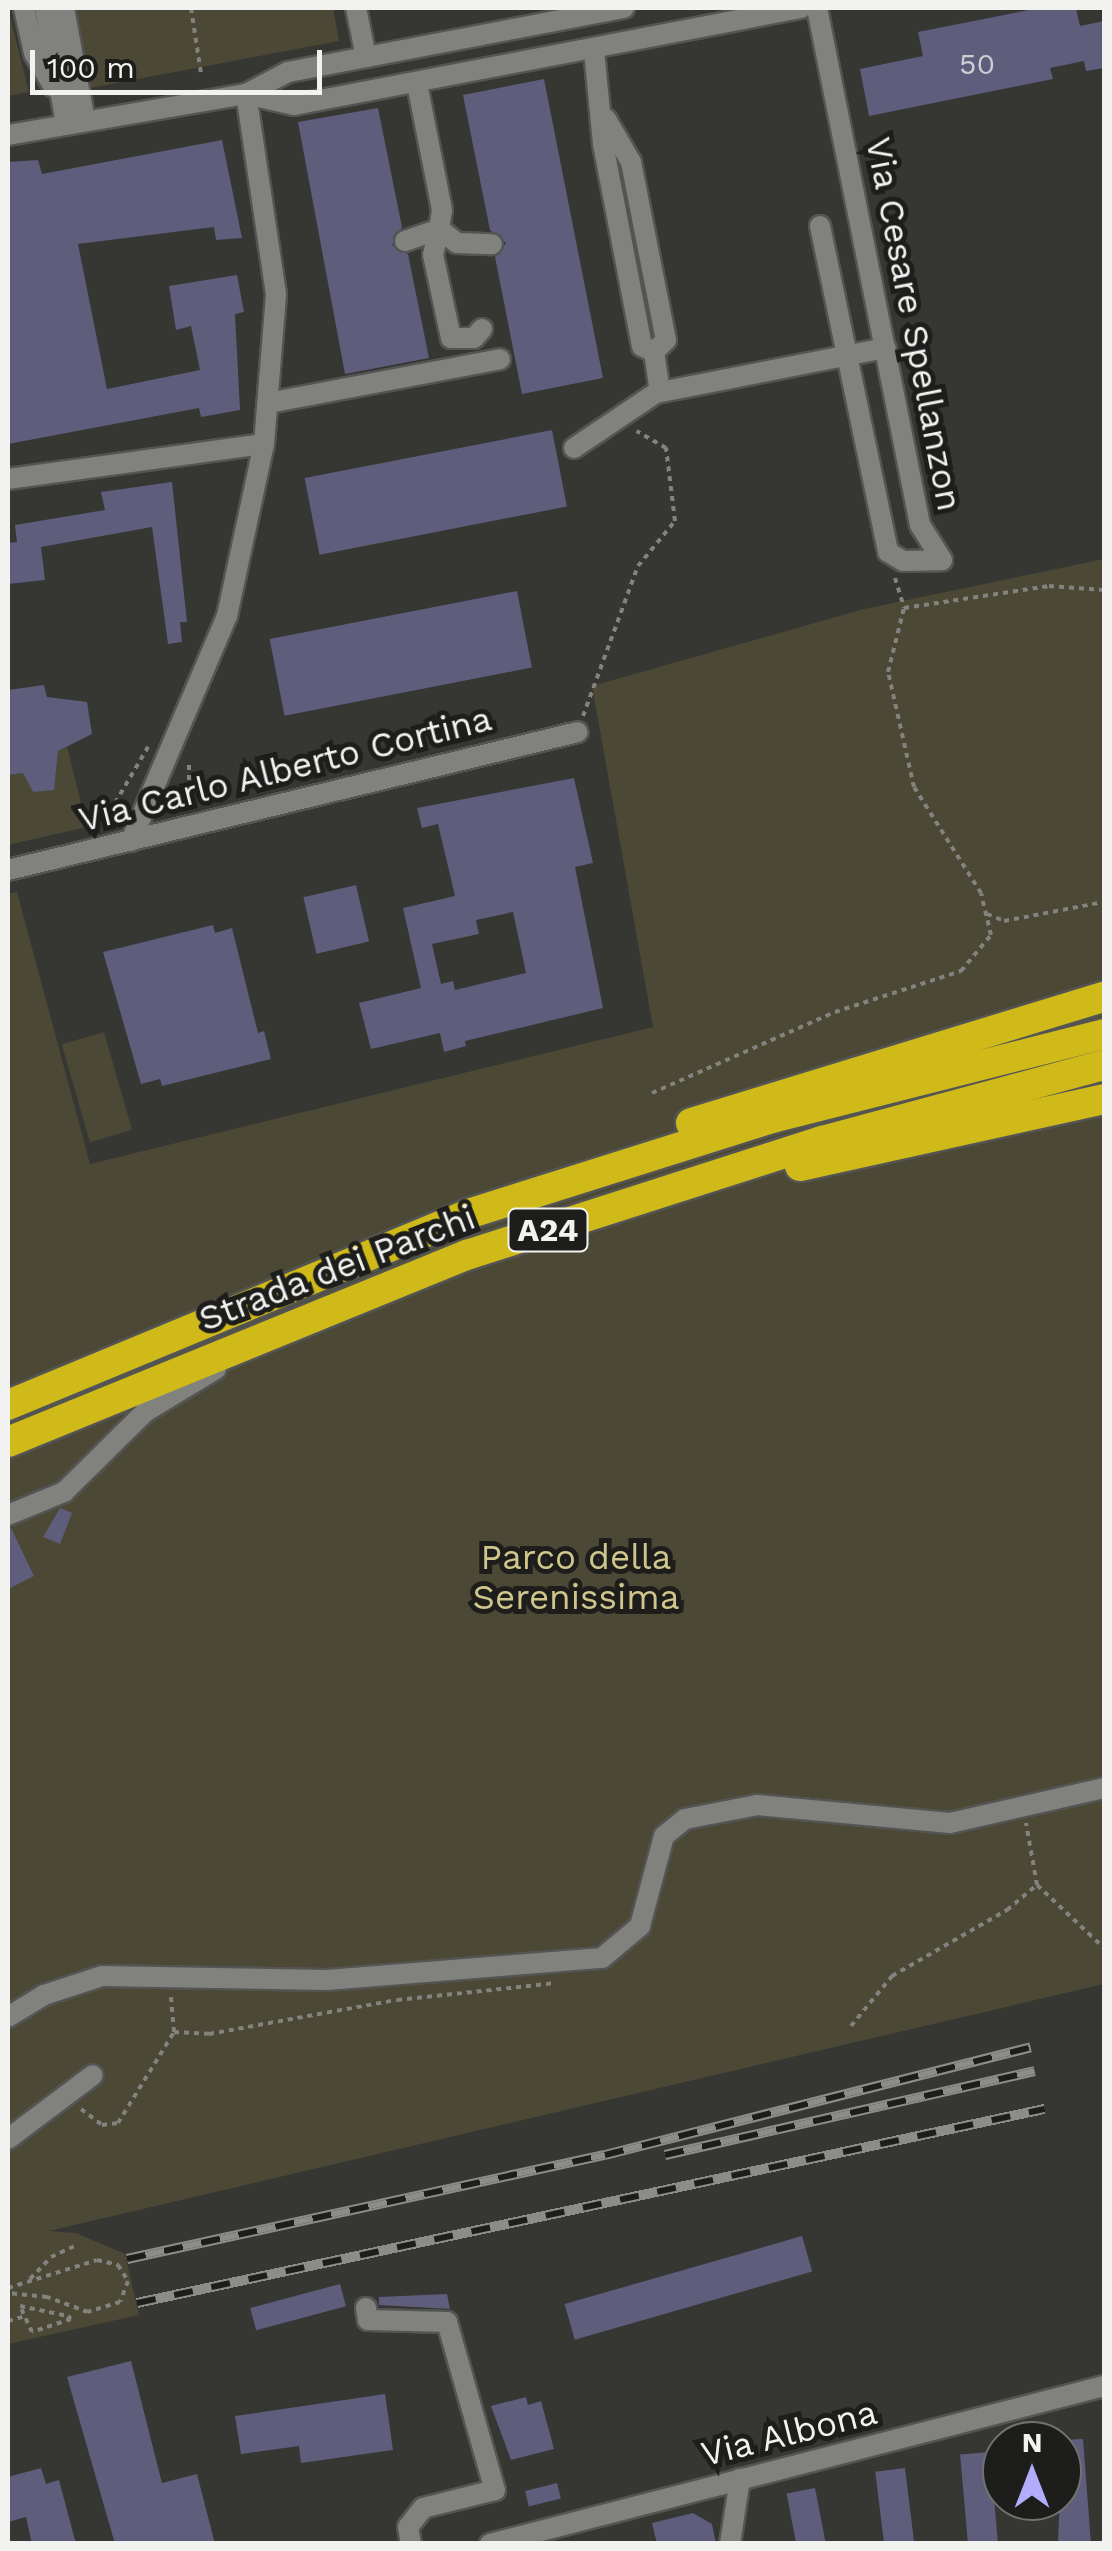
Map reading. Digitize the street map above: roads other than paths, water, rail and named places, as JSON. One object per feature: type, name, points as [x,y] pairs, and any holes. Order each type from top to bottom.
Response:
[{"type":"highway","points":[[468,1214],[644,1138],[1017,1018],[1104,997]]},
{"type":"highway","name":"Strada dei Parchi","points":[[8,1405],[468,1214],[772,1118],[1104,1034]]},
{"type":"highway","name":"Strada dei Parchi","points":[[8,1442],[298,1320],[631,1203],[822,1141],[1104,1065]]},
{"type":"highway","points":[[631,1203],[1104,1100]]},
{"type":"street","points":[[24,8],[34,53],[75,123]]},
{"type":"street","points":[[44,8],[60,98]]},
{"type":"street","points":[[64,8],[75,123]]},
{"type":"street","points":[[356,8],[366,58]]},
{"type":"street","points":[[8,135],[246,94],[288,72],[624,8]]},
{"type":"street","points":[[246,94],[294,105],[802,8]]},
{"type":"street","name":"Via Cesare Spellanzon","points":[[817,8],[920,525],[942,560],[894,558],[820,226]]},
{"type":"street","points":[[594,50],[606,117],[604,144],[642,346],[654,352],[660,392]]},
{"type":"street","points":[[417,84],[442,210],[434,286],[450,338],[474,338],[482,328]]},
{"type":"street","points":[[131,841],[227,616],[264,444],[276,294],[246,94]]},
{"type":"street","points":[[405,240],[439,228]]},
{"type":"street","points":[[439,228],[457,242],[492,244]]},
{"type":"street","points":[[574,448],[660,392],[886,348]]},
{"type":"street","points":[[268,403],[500,359]]},
{"type":"street","points":[[8,480],[264,444]]},
{"type":"street","name":"Via Carlo Alberto Cortina","points":[[8,870],[578,732]]},
{"type":"street","points":[[8,1515],[64,1492],[145,1412],[298,1320]]},
{"type":"street","points":[[8,2017],[74,1983],[169,1975],[327,1980],[602,1958],[640,1926],[664,1836],[685,1818],[758,1805],[950,1823],[1104,1788]]},
{"type":"street","points":[[8,2139],[93,2076]]},
{"type":"street","points":[[366,2308],[368,2320],[447,2322],[495,2490],[424,2508],[408,2528],[411,2544]]},
{"type":"street","name":"Via Albona","points":[[490,2544],[1104,2386]]},
{"type":"street","points":[[730,2544],[740,2479]]},
{"type":"railway","points":[[127,2259],[605,2155],[1031,2047]]},
{"type":"railway","points":[[665,2155],[1035,2071]]},
{"type":"railway","points":[[137,2303],[1044,2109]]},
{"type":"park label","name":"Parco della Serenissima","points":[[576,1577]]}]
